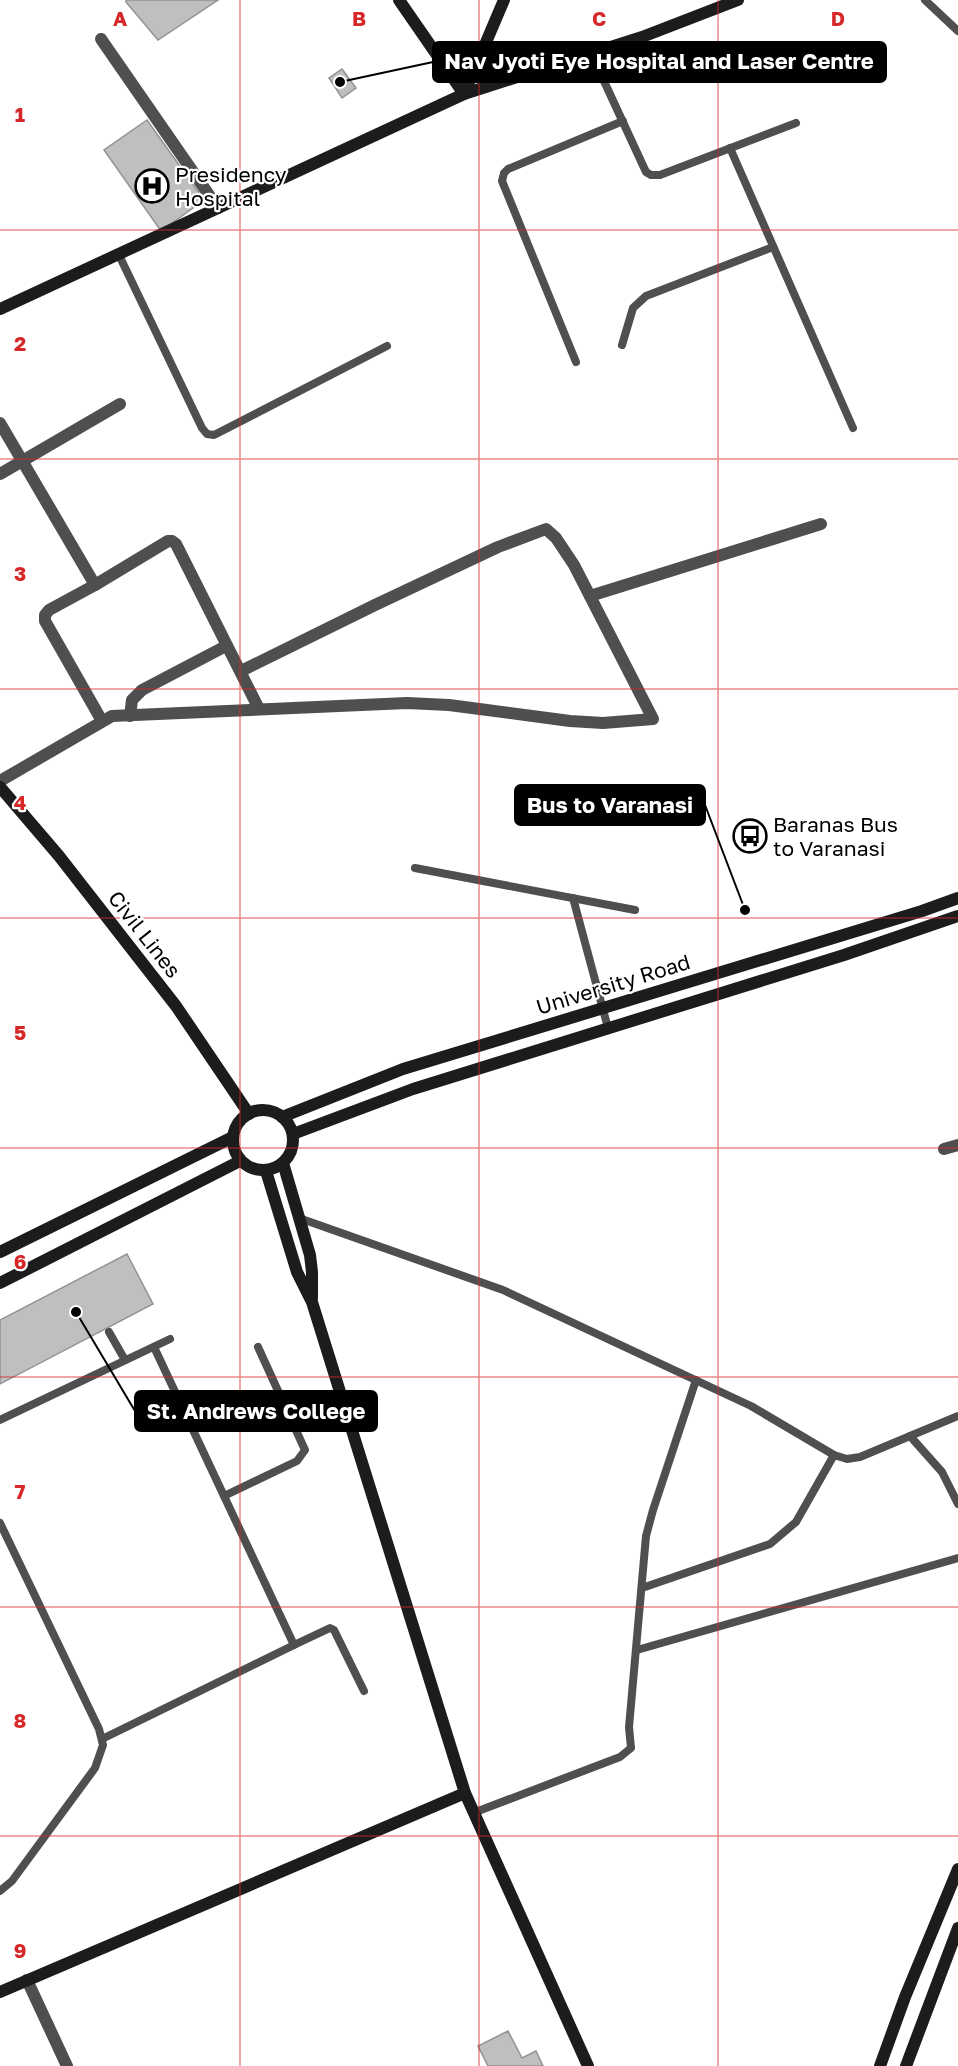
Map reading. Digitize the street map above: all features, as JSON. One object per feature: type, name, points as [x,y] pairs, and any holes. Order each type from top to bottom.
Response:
[{"type":"main road","points":[[399,0],[464,94]]},
{"type":"main road","points":[[464,94],[504,0]]},
{"type":"main road","points":[[0,309],[464,94],[642,37],[738,0]]},
{"type":"main road","name":"Civil Lines","points":[[0,787],[59,856],[176,1006],[249,1114]]},
{"type":"main road","name":"University Road","points":[[282,1117],[402,1069],[922,911],[958,898]]},
{"type":"main road","name":"University Road","points":[[293,1134],[413,1089],[844,955],[958,916]]},
{"type":"main road","points":[[262,1110],[273,1112],[289,1125],[293,1134],[290,1155],[275,1168],[266,1171],[247,1167],[235,1152],[233,1137],[237,1125],[249,1114],[262,1110]]},
{"type":"main road","points":[[0,1252],[233,1137]]},
{"type":"main road","points":[[0,1283],[240,1161]]},
{"type":"main road","points":[[283,1163],[311,1264],[312,1302]]},
{"type":"main road","points":[[266,1171],[297,1272],[312,1302],[465,1793],[588,2066]]},
{"type":"main road","points":[[0,1992],[465,1793]]},
{"type":"main road","points":[[880,2066],[905,1997],[956,1877]]},
{"type":"main road","points":[[906,2066],[958,1928]]},
{"type":"street","points":[[101,39],[218,208]]},
{"type":"street","points":[[0,474],[120,404]]},
{"type":"street","points":[[0,423],[95,585]]},
{"type":"street","points":[[590,596],[821,524]]},
{"type":"street","points":[[0,781],[112,716],[407,703],[448,705],[581,722],[603,723],[653,719],[574,565],[556,538],[546,529],[498,548],[375,605],[241,671]]},
{"type":"street","points":[[102,721],[45,621],[45,615],[48,610],[168,541],[176,544],[259,709]]},
{"type":"street","points":[[130,716],[132,700],[142,690],[226,646]]},
{"type":"street","points":[[944,1149],[958,1145]]},
{"type":"street","points":[[27,1980],[67,2066]]},
{"type":"lane","points":[[925,0],[958,31]]},
{"type":"lane","points":[[591,53],[646,172],[651,175],[660,175],[796,123]]},
{"type":"lane","points":[[576,362],[502,181],[508,169],[623,121]]},
{"type":"lane","points":[[730,148],[853,428]]},
{"type":"lane","points":[[622,345],[633,308],[646,296],[773,247]]},
{"type":"lane","points":[[118,253],[202,428],[207,434],[214,435],[387,346]]},
{"type":"lane","points":[[415,868],[635,910]]},
{"type":"lane","points":[[573,898],[608,1028]]},
{"type":"lane","points":[[299,1218],[503,1290],[751,1406],[834,1455],[847,1459],[860,1457],[958,1416]]},
{"type":"lane","points":[[109,1332],[125,1360]]},
{"type":"lane","points":[[0,1420],[170,1339]]},
{"type":"lane","points":[[154,1347],[294,1645]]},
{"type":"lane","points":[[224,1496],[297,1461],[305,1450],[258,1347]]},
{"type":"lane","points":[[473,1813],[620,1757],[631,1748],[629,1727],[638,1650],[646,1536],[696,1380]]},
{"type":"lane","points":[[910,1436],[942,1472],[958,1504]]},
{"type":"lane","points":[[642,1588],[770,1544],[796,1522],[834,1455]]},
{"type":"lane","points":[[0,1523],[99,1729],[103,1745],[95,1768],[12,1881],[0,1891]]},
{"type":"lane","points":[[638,1650],[958,1558]]},
{"type":"lane","points":[[102,1738],[330,1628],[334,1630],[364,1691]]},
{"type":"building","points":[[126,0],[218,0],[158,40]]},
{"type":"building","points":[[342,69],[356,88],[342,98],[329,78]]},
{"type":"building","points":[[147,120],[204,200],[161,231],[104,150]]},
{"type":"building","points":[[127,1254],[153,1304],[0,1384],[0,1320]]},
{"type":"building","points":[[508,2031],[522,2058],[536,2051],[543,2066],[488,2066],[478,2046]]},
{"type":"place","name":"Nav Jyoti Eye Hospital and Laser Centre","points":[[340,82]]},
{"type":"place","name":"Presidency Hospital","points":[[152,186]]},
{"type":"place","name":"Baranas Bus to Varanasi","points":[[750,836]]},
{"type":"place","name":"Bus to Varanasi","points":[[745,910]]},
{"type":"place","name":"St. Andrews College","points":[[76,1312]]}]
